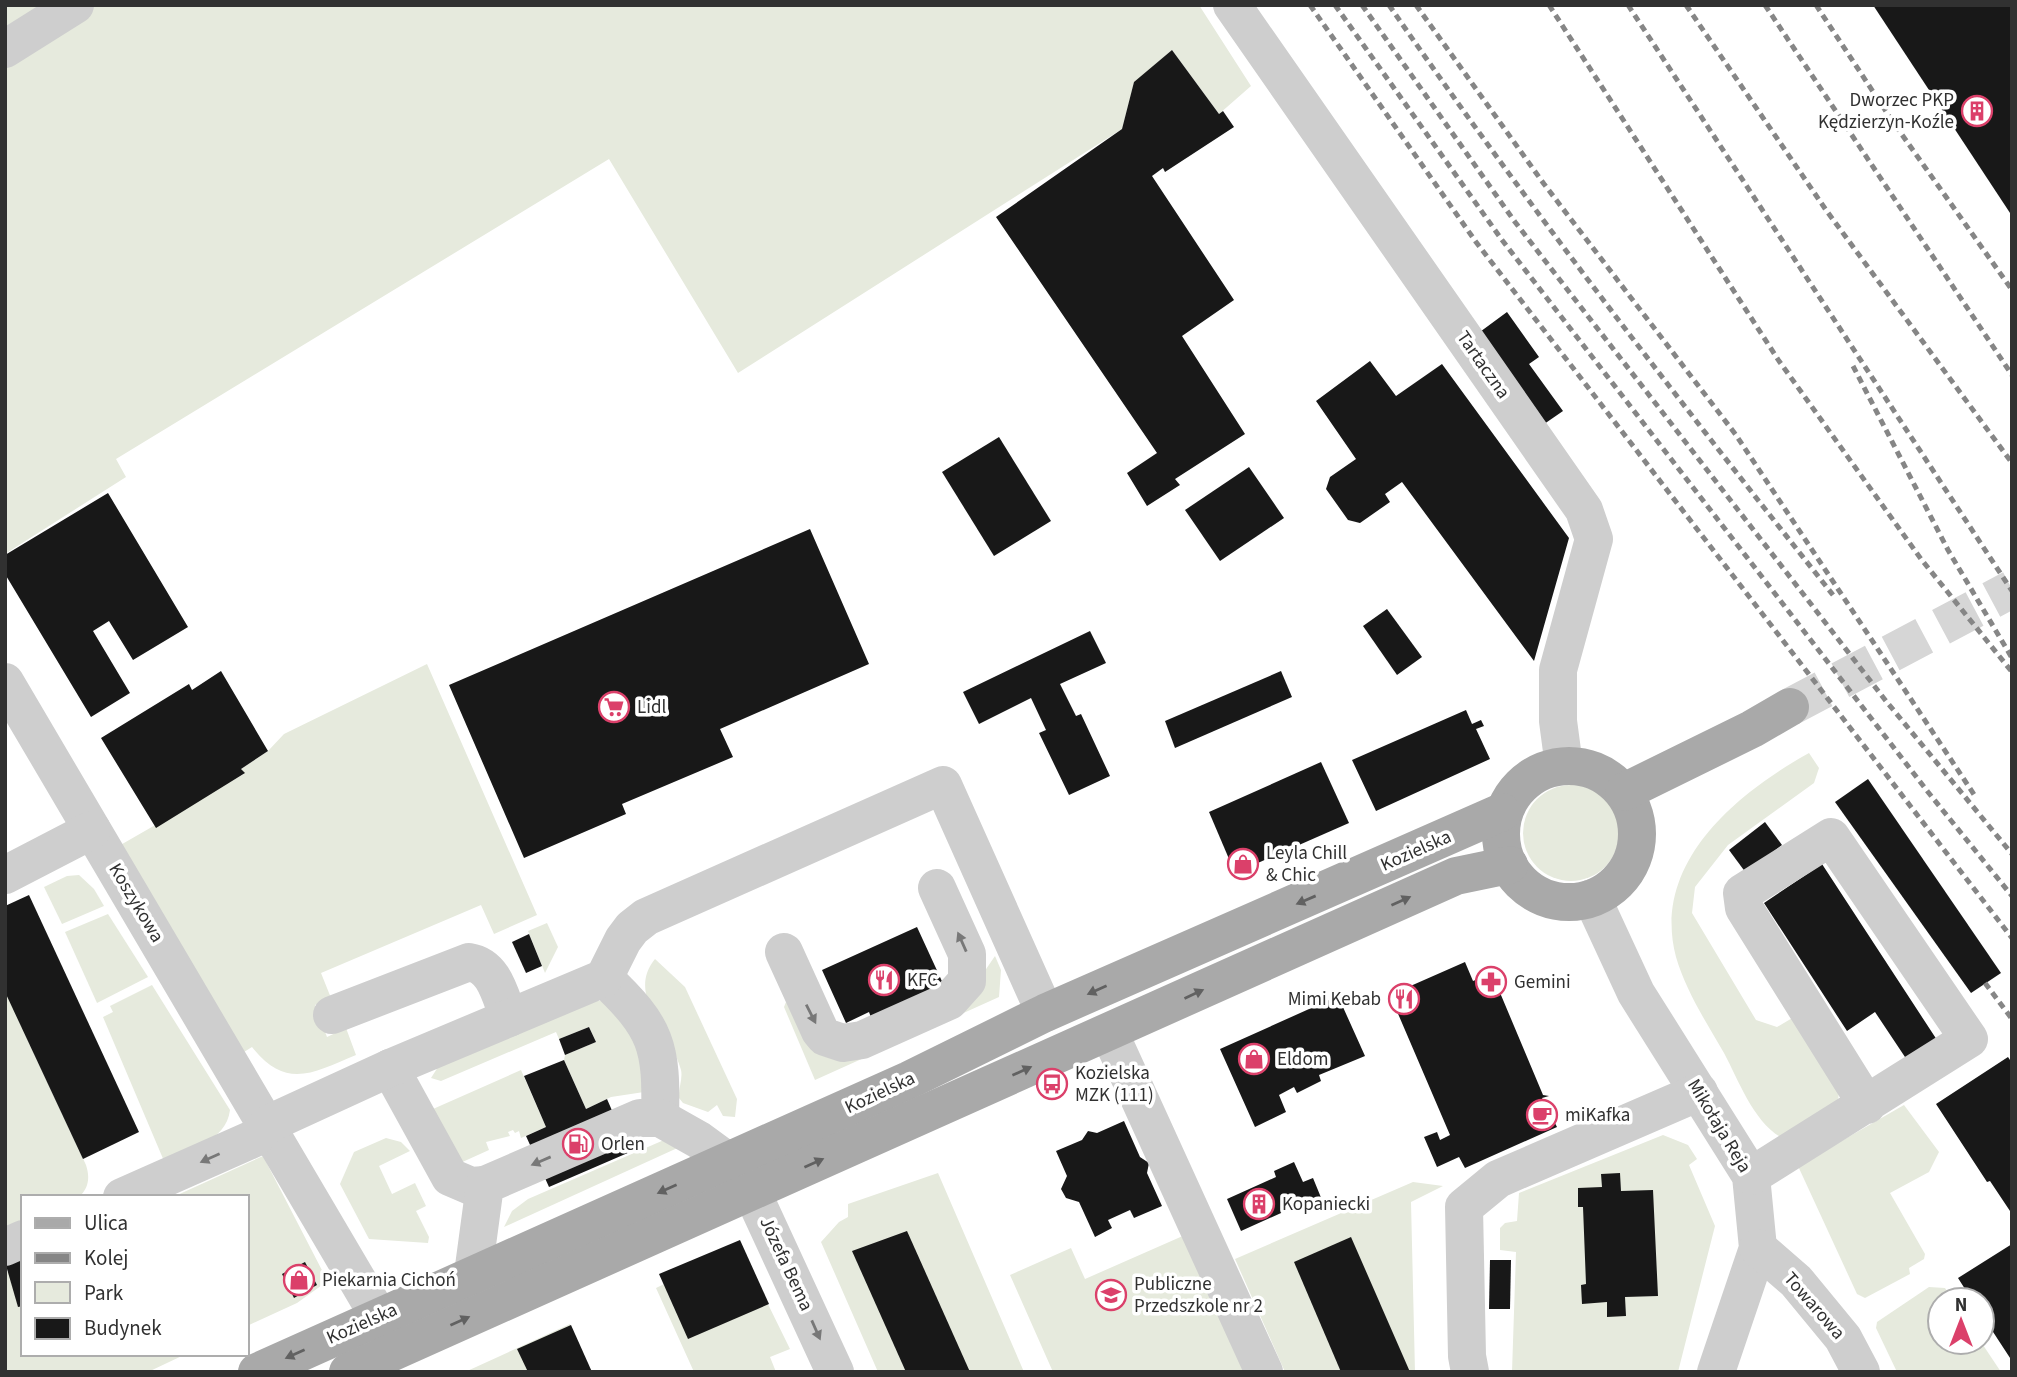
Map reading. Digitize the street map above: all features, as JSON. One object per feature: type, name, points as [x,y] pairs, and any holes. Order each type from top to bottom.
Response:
[{"type":"main road","points":[[1624,792],[1752,729],[1790,707]]},
{"type":"main road","points":[[1564,766],[1597,771],[1624,792],[1634,811],[1638,832],[1635,853],[1626,873],[1612,888],[1592,898],[1571,902],[1550,900],[1531,891],[1515,876],[1500,839],[1502,812],[1519,788],[1532,777],[1564,766]]},
{"type":"main road","name":"Kozielska","points":[[348,1372],[740,1176],[909,1080],[1045,1013],[1502,812]]},
{"type":"main road","name":"Kozielska","points":[[257,1372],[473,1274],[740,1176],[1109,1032],[1456,876],[1509,865]]},
{"type":"street","points":[[5,49],[75,5]]},
{"type":"street","name":"Tartaczna","points":[[1232,5],[1584,510],[1594,539],[1558,670],[1558,721],[1564,766]]},
{"type":"street","name":"Koszykowa","points":[[5,682],[268,1124],[398,1349]]},
{"type":"street","points":[[127,1195],[255,1138],[268,1124],[390,1068],[604,978],[623,940],[646,916],[943,785],[1045,1013]]},
{"type":"street","points":[[5,875],[92,830]]},
{"type":"street","points":[[1751,1176],[1867,1105],[1969,1039],[1831,837],[1742,893],[1744,908],[1867,1105]]},
{"type":"street","points":[[784,952],[825,1037],[843,1043],[863,1040],[950,1001],[967,981],[967,954],[937,888]]},
{"type":"street","name":"Mikołaja Reja","points":[[1592,898],[1636,993],[1751,1176],[1758,1248],[1716,1372]]},
{"type":"street","points":[[332,1015],[469,962],[484,967],[491,975],[509,1018]]},
{"type":"street","points":[[604,978],[641,1016],[657,1046],[660,1062],[660,1118]]},
{"type":"street","points":[[1109,1032],[1264,1372]]},
{"type":"street","points":[[390,1068],[450,1177],[471,1186],[485,1185],[640,1118],[660,1118],[740,1176]]},
{"type":"street","points":[[1470,1372],[1467,1356],[1464,1207],[1498,1179],[1699,1091]]},
{"type":"street","name":"Józefa Bema","points":[[740,1176],[835,1372]]},
{"type":"street","points":[[473,1274],[485,1185]]},
{"type":"street","name":"Towarowa","points":[[1758,1248],[1796,1280],[1843,1338],[1861,1372]]},
{"type":"green space","points":[[5,5],[1199,5],[1251,86],[1219,114],[1172,50],[1134,83],[1122,129],[738,373],[609,159],[116,459],[126,477],[5,554]]},
{"type":"green space","points":[[427,664],[537,915],[494,934],[481,905],[321,973],[331,998],[315,1005],[327,1037],[346,1028],[356,1055],[313,1072],[289,1073],[277,1069],[252,1047],[244,1052],[117,847],[244,774],[241,769],[268,751],[284,734]]},
{"type":"green space","points":[[1809,753],[1819,768],[1814,783],[1728,845],[1695,887],[1692,913],[1756,1020],[1777,1027],[1794,1017],[1839,1088],[1838,1105],[1784,1139],[1773,1132],[1756,1113],[1697,1006],[1676,957],[1672,923],[1676,891],[1688,862],[1706,835],[1729,810],[1754,789]]},
{"type":"green space","points":[[1571,785],[1590,788],[1605,799],[1616,814],[1619,833],[1616,852],[1605,867],[1590,878],[1571,881],[1552,878],[1537,867],[1526,852],[1523,833],[1526,814],[1537,799],[1552,788]]},
{"type":"green space","points":[[79,875],[94,889],[104,906],[62,924],[44,887],[67,876]]},
{"type":"green space","points":[[108,914],[148,977],[97,1003],[65,932]]},
{"type":"green space","points":[[547,923],[558,947],[545,973],[528,931]]},
{"type":"green space","points":[[995,956],[1001,970],[999,997],[815,1080],[784,1007],[786,1002],[811,1035],[967,997]]},
{"type":"green space","points":[[655,959],[685,987],[737,1099],[735,1117],[723,1116],[717,1105],[708,1112],[683,1103],[679,1098],[681,1070],[653,1015],[645,986],[647,973]]},
{"type":"green space","points":[[152,985],[230,1110],[222,1130],[214,1137],[164,1161],[103,1017],[113,1012],[110,1006]]},
{"type":"green space","points":[[5,991],[86,1165],[88,1178],[87,1186],[81,1195],[21,1195],[21,1224],[5,1231]]},
{"type":"green space","points":[[595,1001],[602,1001],[635,1023],[644,1092],[611,1097],[586,1109],[564,1060],[565,1055],[596,1042],[589,1027],[559,1039],[556,1032],[441,1081],[431,1078],[438,1067]]},
{"type":"green space","points":[[521,1070],[546,1127],[521,1138],[519,1131],[508,1132],[510,1136],[486,1142],[489,1150],[458,1164],[433,1109]]},
{"type":"green space","points":[[1904,1105],[1939,1152],[1929,1172],[1890,1193],[1925,1254],[1924,1259],[1909,1268],[1910,1274],[1865,1298],[1857,1294],[1798,1166]]},
{"type":"green space","points":[[1663,1135],[1688,1145],[1697,1159],[1689,1165],[1715,1226],[1678,1372],[1512,1372],[1516,1252],[1500,1250],[1500,1228],[1505,1223],[1517,1221],[1519,1193]]},
{"type":"green space","points":[[386,1138],[401,1142],[410,1151],[379,1166],[392,1194],[415,1183],[426,1206],[416,1211],[429,1237],[428,1243],[369,1239],[340,1184],[354,1152]]},
{"type":"green space","points":[[664,1140],[684,1145],[504,1227],[512,1211],[528,1199]]},
{"type":"green space","points":[[263,1156],[326,1278],[325,1283],[297,1303],[248,1326],[248,1195],[177,1195]]},
{"type":"green space","points":[[938,1173],[1024,1372],[878,1372],[821,1242],[839,1222],[848,1217],[848,1204]]},
{"type":"green space","points":[[1413,1182],[1443,1186],[1411,1202],[1415,1372],[1285,1372],[1235,1259]]},
{"type":"green space","points":[[1185,1235],[1245,1372],[1053,1372],[1010,1275],[1071,1248],[1085,1279]]},
{"type":"green space","points":[[740,1247],[790,1349],[770,1357],[776,1372],[694,1372],[656,1288]]},
{"type":"green space","points":[[21,1266],[21,1356],[182,1356],[148,1372],[5,1372],[5,1273]]},
{"type":"green space","points":[[1926,1289],[1926,1356],[1990,1356],[2001,1372],[1897,1372],[1876,1328],[1877,1322]]},
{"type":"green space","points":[[570,1324],[591,1372],[465,1372]]},
{"type":"building","name":"Dworzec PKP Kędzierzyn-Koźle","points":[[1873,5],[2012,5],[2012,216]]},
{"type":"building","points":[[1172,50],[1219,114],[1223,111],[1234,127],[1165,172],[1163,168],[1152,176],[1234,300],[1182,336],[1245,434],[1175,479],[1180,485],[1147,506],[1127,473],[1157,453],[996,217],[1122,129],[1134,82]]},
{"type":"building","points":[[1507,312],[1539,357],[1529,364],[1563,411],[1534,431],[1469,340]]},
{"type":"building","points":[[1370,361],[1396,396],[1442,364],[1569,538],[1534,661],[1402,482],[1385,494],[1390,502],[1360,523],[1348,520],[1326,489],[1330,477],[1356,459],[1316,401]]},
{"type":"building","points":[[999,437],[1051,521],[994,556],[942,472]]},
{"type":"building","points":[[1249,467],[1284,518],[1220,561],[1185,510]]},
{"type":"building","points":[[108,493],[188,627],[133,660],[109,621],[93,631],[130,693],[91,717],[5,574],[5,555]]},
{"type":"building","name":"Lidl","points":[[810,529],[869,664],[720,729],[733,757],[622,804],[626,814],[524,858],[449,685]]},
{"type":"building","points":[[1387,609],[1422,657],[1397,675],[1363,626]]},
{"type":"building","points":[[1090,631],[1106,663],[1060,684],[1076,716],[1081,714],[1110,776],[1069,795],[1039,733],[1046,730],[1031,698],[979,724],[963,692]]},
{"type":"building","points":[[221,671],[268,751],[241,769],[245,773],[156,828],[101,738],[189,684],[192,690]]},
{"type":"building","points":[[1281,671],[1292,697],[1175,748],[1165,721]]},
{"type":"building","points":[[1466,710],[1472,724],[1481,720],[1484,726],[1476,729],[1490,759],[1376,811],[1352,760]]},
{"type":"building","points":[[1321,762],[1349,823],[1235,873],[1209,812]]},
{"type":"building","points":[[1868,779],[2001,973],[1971,993],[1835,802]]},
{"type":"building","points":[[1765,822],[1782,845],[1746,873],[1729,850]]},
{"type":"building","points":[[1822,864],[1937,1040],[1907,1060],[1875,1012],[1847,1031],[1764,903]]},
{"type":"building","points":[[29,895],[139,1132],[83,1159],[5,992],[5,906]]},
{"type":"building","name":"KFC","points":[[917,927],[946,990],[873,1023],[869,1012],[846,1023],[822,970]]},
{"type":"building","points":[[529,934],[542,966],[526,973],[512,942]]},
{"type":"building","points":[[1465,962],[1473,981],[1496,972],[1493,976],[1543,1095],[1549,1096],[1542,1098],[1557,1127],[1465,1168],[1459,1157],[1437,1167],[1424,1137],[1437,1132],[1440,1140],[1450,1135],[1390,995]]},
{"type":"building","points":[[1338,996],[1365,1056],[1319,1075],[1321,1081],[1297,1093],[1294,1087],[1279,1095],[1286,1112],[1255,1127],[1220,1049]]},
{"type":"building","points":[[589,1027],[596,1042],[565,1055],[559,1039]]},
{"type":"building","points":[[2008,1057],[2012,1063],[2012,1214],[1990,1181],[1987,1182],[1936,1104]]},
{"type":"building","name":"Orlen","points":[[564,1060],[586,1109],[607,1099],[630,1152],[549,1187],[526,1136],[546,1127],[524,1076]]},
{"type":"building","points":[[1124,1121],[1140,1157],[1149,1163],[1147,1173],[1162,1206],[1134,1218],[1130,1210],[1108,1220],[1112,1228],[1095,1237],[1079,1202],[1066,1198],[1061,1189],[1067,1176],[1056,1151],[1082,1140],[1088,1131],[1097,1133]]},
{"type":"building","points":[[1294,1162],[1303,1182],[1313,1178],[1322,1200],[1292,1213],[1290,1209],[1241,1231],[1227,1199],[1276,1177],[1274,1171]]},
{"type":"building","points":[[1620,1173],[1621,1191],[1653,1190],[1658,1296],[1625,1297],[1626,1316],[1607,1317],[1607,1302],[1582,1304],[1581,1285],[1586,1284],[1583,1207],[1578,1207],[1578,1188],[1602,1187],[1601,1174]]},
{"type":"building","points":[[907,1231],[970,1372],[906,1372],[852,1251]]},
{"type":"building","points":[[1351,1237],[1410,1372],[1341,1372],[1294,1262]]},
{"type":"building","points":[[21,1239],[21,1306],[18,1307],[5,1262]]},
{"type":"building","points":[[740,1240],[769,1304],[688,1339],[659,1274]]},
{"type":"building","points":[[2012,1244],[2012,1361],[1996,1336],[1996,1286],[1963,1286],[1958,1278]]},
{"type":"building","points":[[1490,1260],[1511,1260],[1510,1309],[1489,1309]]},
{"type":"building","name":"Piekarnia Cichoń","points":[[305,1262],[317,1285],[294,1298],[282,1274]]},
{"type":"building","points":[[571,1325],[592,1372],[528,1372],[517,1349]]},
{"type":"tunnel","points":[[1790,707],[2012,589]]},
{"type":"railway","points":[[1310,5],[1476,242],[2012,938]]},
{"type":"railway","points":[[1335,5],[1502,240],[1928,792],[2012,896]]},
{"type":"railway","points":[[1362,5],[1515,222],[1886,701],[2012,854]]},
{"type":"railway","points":[[1389,5],[1606,304],[1833,595]]},
{"type":"railway","points":[[1416,5],[1544,184],[1736,435],[1975,796]]},
{"type":"railway","points":[[1549,5],[1779,361],[1921,559],[2012,672]]},
{"type":"railway","points":[[1628,5],[2012,591]]},
{"type":"railway","points":[[1686,5],[1826,210],[2012,463]]},
{"type":"railway","points":[[1765,5],[2012,375]]},
{"type":"railway","points":[[1816,5],[1893,122],[2012,290]]},
{"type":"railway","points":[[1853,366],[1948,550],[2012,658]]},
{"type":"railway","points":[[1985,983],[2012,1019]]},
{"type":"place","name":"Dworzec PKP Kędzierzyn-Koźle","points":[[1977,111]]},
{"type":"place","name":"Lidl","points":[[614,707]]},
{"type":"place","name":"Leyla Chill & Chic","points":[[1243,864]]},
{"type":"place","name":"KFC","points":[[884,980]]},
{"type":"place","name":"Gemini","points":[[1491,982]]},
{"type":"place","name":"Mimi Kebab","points":[[1404,999]]},
{"type":"place","name":"Eldom","points":[[1254,1059]]},
{"type":"place","name":"Kozielska MZK (111)","points":[[1052,1084]]},
{"type":"place","name":"miKafka","points":[[1542,1115]]},
{"type":"place","name":"Orlen","points":[[578,1144]]},
{"type":"place","name":"Kopaniecki","points":[[1259,1204]]},
{"type":"place","name":"Piekarnia Cichoń","points":[[299,1280]]},
{"type":"place","name":"Publiczne Przedszkole nr 2","points":[[1111,1295]]}]
